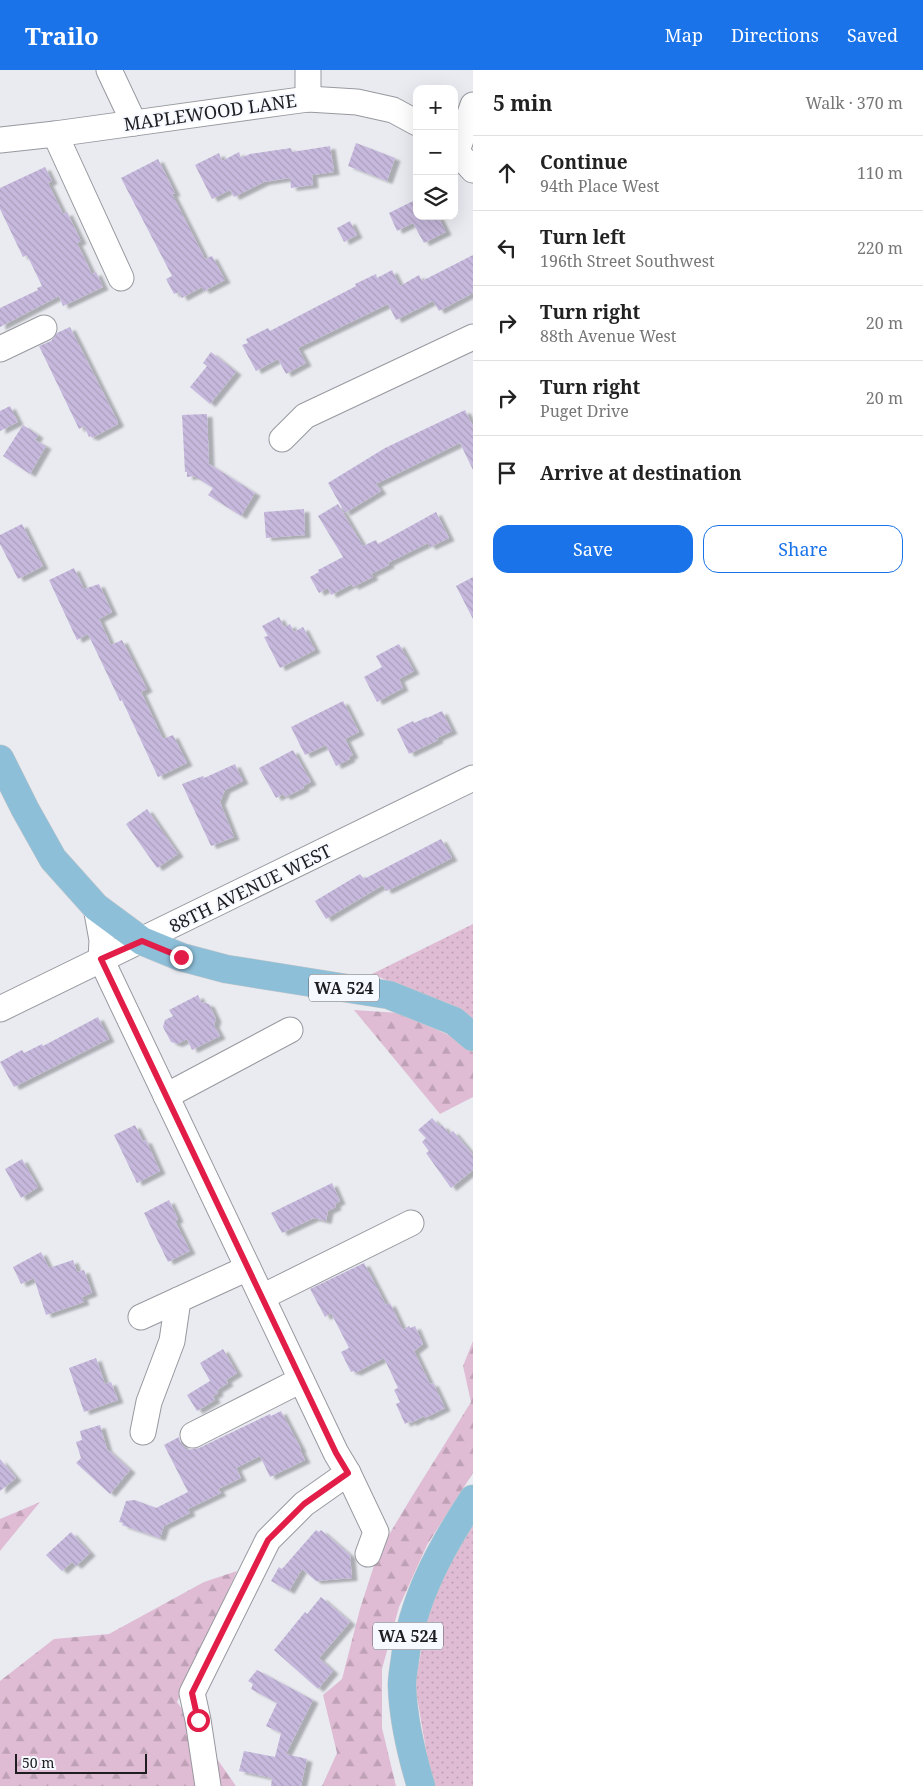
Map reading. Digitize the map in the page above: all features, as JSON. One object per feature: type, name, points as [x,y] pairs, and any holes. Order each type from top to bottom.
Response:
[{"type":"main road","name":"WA 524","points":[[4,777],[53,859],[96,907],[142,941],[181,957],[226,969],[390,996],[454,1022],[473,1037]]},
{"type":"main road","name":"WA 524","points":[[421,1786],[409,1745],[402,1684],[407,1640],[420,1594],[451,1533],[473,1499]]},
{"type":"street","points":[[109,70],[134,123]]},
{"type":"street","points":[[308,70],[308,99]]},
{"type":"street","name":"MAPLEWOOD LANE","points":[[0,140],[308,99],[357,102],[393,110],[413,121]]},
{"type":"street","points":[[458,145],[473,105]]},
{"type":"street","points":[[54,134],[121,278]]},
{"type":"street","points":[[458,152],[473,170]]},
{"type":"street","points":[[0,349],[44,328]]},
{"type":"street","points":[[282,439],[305,416],[473,337]]},
{"type":"street","name":"88TH AVENUE WEST","points":[[0,1009],[473,778]]},
{"type":"street","points":[[96,907],[102,940],[101,959],[336,1453],[348,1473],[376,1532],[368,1554]]},
{"type":"street","points":[[166,1096],[290,1030]]},
{"type":"street","points":[[262,1297],[411,1223]]},
{"type":"street","points":[[141,1317],[248,1268]]},
{"type":"street","points":[[143,1432],[149,1402],[172,1341],[178,1300]]},
{"type":"street","points":[[193,1435],[301,1380]]},
{"type":"street","points":[[208,1786],[192,1693],[268,1540],[304,1504],[348,1473]]},
{"type":"green space","points":[[473,924],[473,1022],[461,1012],[372,974]]},
{"type":"green space","points":[[354,1010],[399,1013],[451,1036],[473,1052],[473,1097],[440,1114]]},
{"type":"green space","points":[[473,1341],[473,1473],[427,1545],[399,1607],[382,1669],[382,1728],[396,1786],[322,1786],[337,1753],[323,1695],[342,1679],[360,1609],[378,1553],[471,1402],[463,1366]]},
{"type":"green space","points":[[40,1502],[0,1551],[0,1519]]},
{"type":"green space","points":[[473,1520],[473,1786],[434,1786],[431,1779],[415,1685],[429,1608],[465,1531]]},
{"type":"green space","points":[[237,1571],[177,1702],[236,1786],[0,1786],[0,1681],[54,1639],[109,1634],[204,1582]]},
{"type":"building","points":[[356,143],[395,158],[387,181],[348,166]]},
{"type":"building","points":[[330,146],[334,172],[312,175],[313,185],[291,188],[290,178],[264,182],[234,197],[230,190],[212,199],[195,165],[219,153],[222,161],[239,152],[241,158],[250,154],[291,148],[292,152]]},
{"type":"building","points":[[158,159],[175,193],[172,194],[205,259],[212,256],[225,280],[204,291],[202,287],[182,298],[179,292],[174,294],[166,279],[172,276],[121,178]]},
{"type":"building","points":[[45,167],[52,181],[48,183],[63,214],[67,212],[81,241],[77,243],[92,274],[96,272],[103,287],[63,306],[59,296],[0,327],[0,308],[38,290],[37,288],[42,286],[27,255],[23,257],[0,209],[0,188]]},
{"type":"building","points":[[413,201],[413,220],[440,220],[446,232],[424,243],[413,223],[397,231],[389,213]]},
{"type":"building","points":[[350,221],[357,235],[344,242],[337,228]]},
{"type":"building","points":[[473,255],[473,293],[439,311],[433,301],[396,320],[388,304],[298,348],[306,363],[286,374],[278,359],[256,371],[242,345],[248,343],[246,339],[268,328],[270,331],[376,274],[377,278],[392,270],[400,286],[419,275],[422,281]]},
{"type":"building","points":[[70,327],[118,422],[118,424],[92,438],[91,436],[89,437],[84,426],[79,429],[39,346],[51,341],[57,333]]},
{"type":"building","points":[[211,352],[236,372],[210,404],[190,387],[207,366],[203,363]]},
{"type":"building","points":[[10,406],[18,422],[0,431],[0,411]]},
{"type":"building","points":[[465,410],[473,426],[473,470],[460,443],[376,484],[381,491],[345,513],[328,483],[385,448]]},
{"type":"building","points":[[207,414],[209,464],[255,493],[241,516],[208,495],[213,488],[194,476],[187,477],[187,472],[185,472],[182,415]]},
{"type":"building","points":[[23,425],[38,435],[35,440],[46,446],[30,474],[3,456]]},
{"type":"building","points":[[338,504],[363,546],[376,540],[378,544],[436,512],[449,538],[430,547],[428,543],[388,563],[389,565],[371,574],[373,577],[353,587],[352,584],[331,595],[328,588],[319,593],[310,577],[319,572],[318,570],[343,557],[318,516]]},
{"type":"building","points":[[304,509],[305,535],[266,538],[264,512]]},
{"type":"building","points":[[22,524],[43,566],[18,579],[0,544],[0,535]]},
{"type":"building","points":[[74,568],[84,589],[99,584],[112,612],[99,619],[111,645],[122,640],[147,689],[141,692],[163,739],[173,735],[187,763],[158,777],[122,700],[120,701],[88,634],[77,640],[49,580]]},
{"type":"building","points":[[473,577],[473,619],[456,586]]},
{"type":"building","points":[[279,617],[284,627],[290,624],[294,632],[303,627],[315,650],[280,668],[264,637],[268,636],[262,626]]},
{"type":"building","points":[[399,644],[414,671],[399,679],[403,688],[377,702],[364,677],[382,667],[376,656]]},
{"type":"building","points":[[343,701],[359,732],[345,739],[353,755],[349,757],[350,759],[336,766],[326,745],[305,755],[291,727]]},
{"type":"building","points":[[442,711],[452,731],[409,754],[397,729]]},
{"type":"building","points":[[293,750],[311,782],[303,786],[304,788],[285,797],[283,794],[276,798],[259,768]]},
{"type":"building","points":[[235,764],[243,781],[225,790],[220,802],[234,837],[211,846],[182,784],[203,776],[204,778]]},
{"type":"building","points":[[147,809],[178,854],[157,868],[126,824]]},
{"type":"building","points":[[441,839],[452,858],[393,888],[386,891],[383,885],[326,919],[315,901],[360,874],[364,879]]},
{"type":"building","points":[[198,995],[201,1002],[209,1004],[216,1019],[214,1025],[220,1036],[192,1050],[187,1039],[177,1044],[171,1042],[163,1027],[165,1020],[173,1016],[169,1010]]},
{"type":"building","points":[[98,1017],[109,1039],[14,1087],[0,1062],[22,1050],[24,1053],[42,1044],[43,1046]]},
{"type":"building","points":[[432,1118],[440,1127],[442,1125],[449,1134],[453,1131],[473,1155],[473,1170],[451,1188],[426,1153],[429,1151],[422,1142],[426,1138],[418,1130]]},
{"type":"building","points":[[135,1125],[143,1141],[146,1140],[160,1171],[137,1183],[114,1135]]},
{"type":"building","points":[[22,1159],[38,1187],[21,1198],[5,1169]]},
{"type":"building","points":[[332,1183],[340,1201],[335,1204],[336,1207],[328,1211],[326,1221],[314,1218],[282,1233],[271,1213]]},
{"type":"building","points":[[169,1200],[178,1219],[175,1221],[190,1251],[168,1262],[144,1213]]},
{"type":"building","points":[[41,1252],[49,1268],[73,1260],[77,1272],[84,1270],[92,1293],[82,1297],[84,1302],[46,1315],[34,1278],[21,1284],[13,1267]]},
{"type":"building","points":[[364,1263],[386,1305],[390,1303],[403,1330],[409,1326],[410,1328],[415,1326],[423,1344],[414,1351],[430,1384],[433,1383],[445,1408],[411,1423],[410,1421],[405,1424],[396,1404],[400,1402],[394,1390],[398,1388],[384,1358],[355,1373],[354,1371],[351,1372],[341,1352],[349,1348],[331,1313],[325,1317],[310,1289]]},
{"type":"building","points":[[223,1349],[237,1373],[226,1380],[228,1383],[217,1390],[218,1393],[213,1396],[215,1400],[197,1411],[187,1395],[210,1381],[200,1363]]},
{"type":"building","points":[[96,1358],[105,1384],[111,1382],[118,1400],[84,1412],[69,1368]]},
{"type":"building","points":[[281,1411],[305,1460],[270,1477],[260,1456],[236,1468],[241,1478],[218,1489],[221,1493],[188,1509],[190,1513],[164,1526],[160,1538],[122,1525],[123,1523],[119,1522],[126,1501],[135,1500],[156,1508],[188,1492],[164,1445],[179,1437],[180,1442],[187,1450],[199,1448],[270,1414],[271,1416]]},
{"type":"building","points":[[100,1425],[107,1449],[130,1470],[110,1494],[76,1463],[81,1458],[76,1442],[82,1440],[80,1431]]},
{"type":"building","points":[[0,1459],[16,1478],[0,1491]]},
{"type":"building","points":[[316,1530],[319,1532],[321,1530],[350,1555],[352,1578],[316,1581],[302,1569],[289,1591],[271,1581],[279,1567],[282,1569]]},
{"type":"building","points":[[71,1532],[90,1553],[76,1566],[72,1562],[62,1571],[46,1555]]},
{"type":"building","points":[[321,1597],[350,1622],[319,1658],[333,1671],[318,1689],[274,1650],[305,1612],[307,1614]]},
{"type":"building","points":[[257,1670],[313,1700],[286,1754],[307,1759],[301,1786],[271,1786],[272,1778],[239,1771],[244,1751],[275,1757],[281,1733],[266,1726],[277,1703],[251,1689],[253,1684],[248,1681]]},
{"type":"route","points":[[181,957],[142,941],[101,959],[336,1453],[348,1473],[304,1504],[268,1540],[192,1693],[198,1720]]}]
